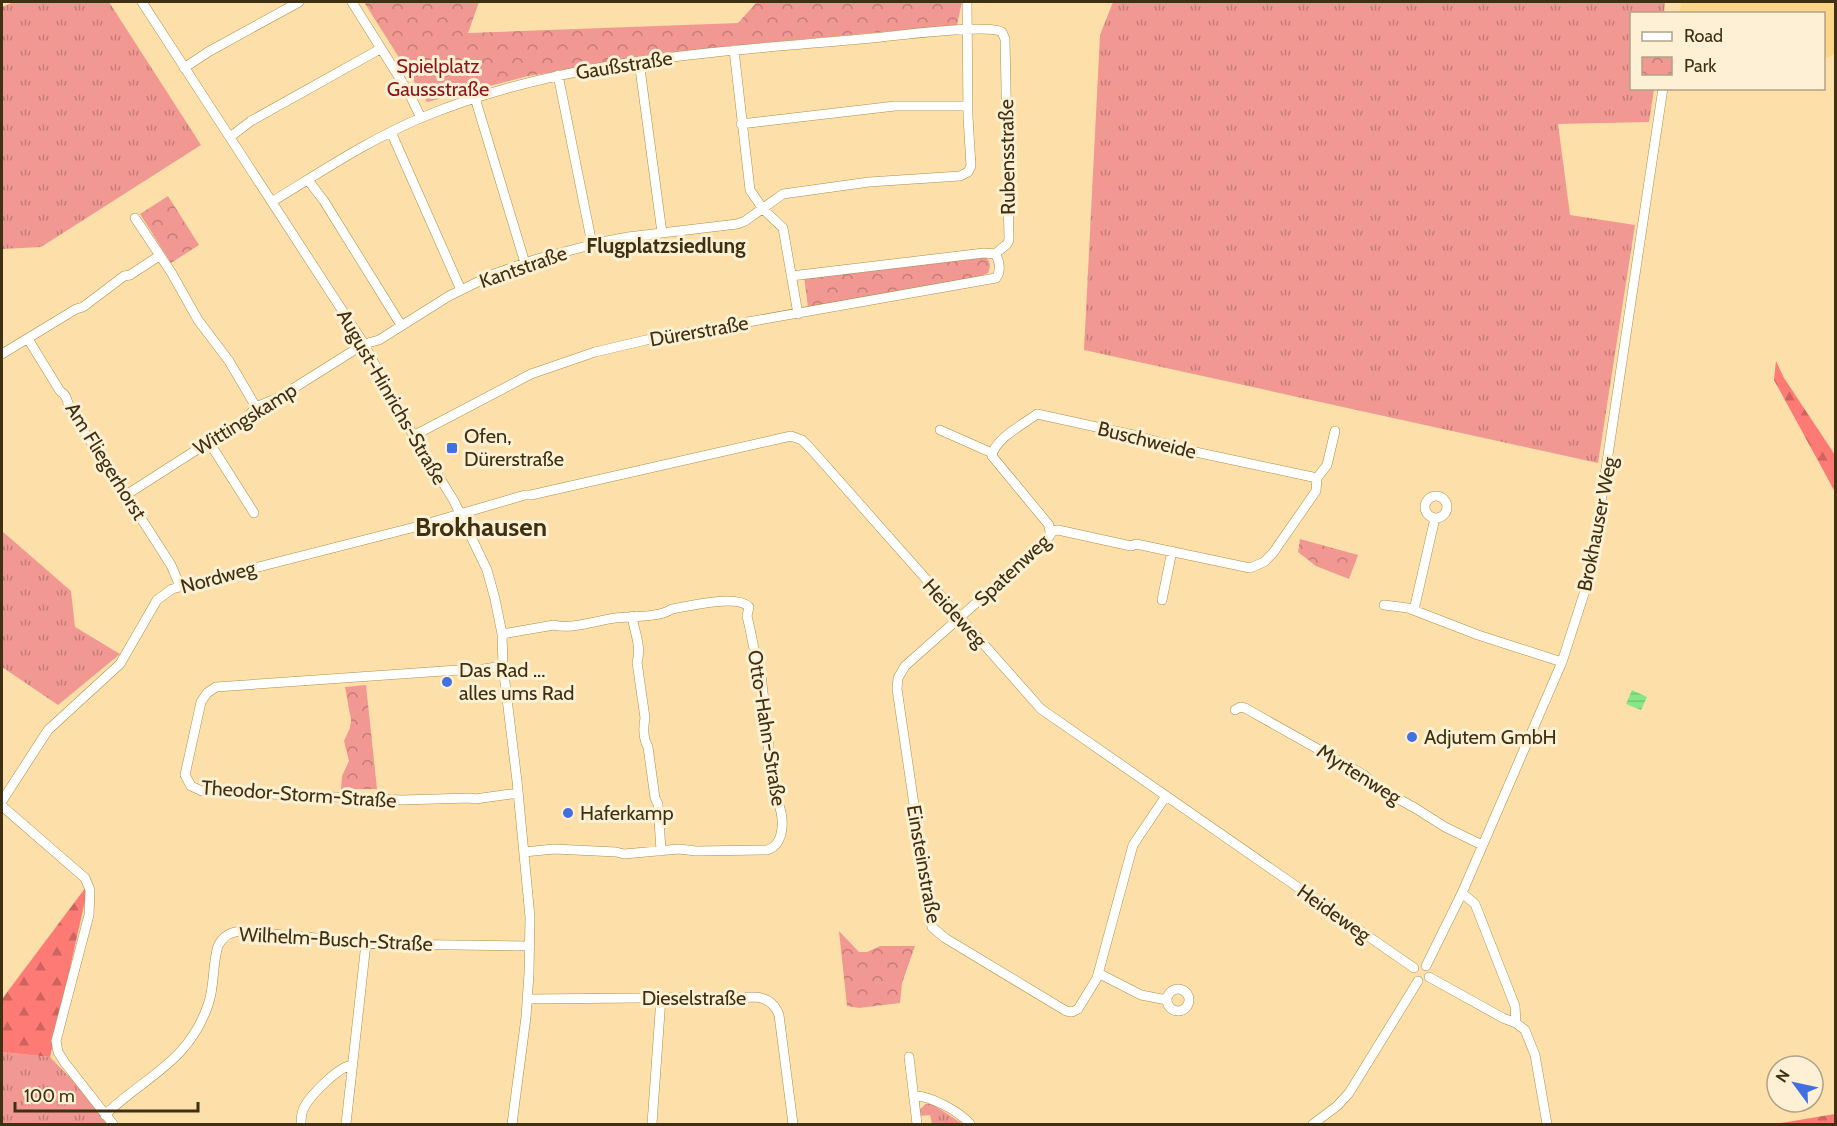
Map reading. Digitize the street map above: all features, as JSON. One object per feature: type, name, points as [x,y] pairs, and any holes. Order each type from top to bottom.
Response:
[{"type":"street","name":"August-Hinrichs-Straße","points":[[142,2],[364,344],[460,514],[487,570],[502,634],[503,666],[509,703],[528,895],[530,946],[527,999],[512,1125]]},
{"type":"street","points":[[184,68],[208,52],[299,2]]},
{"type":"street","points":[[352,2],[409,93],[421,118]]},
{"type":"street","points":[[741,124],[895,106],[968,105],[967,2]]},
{"type":"street","name":"Gaußstraße","points":[[273,201],[391,132],[421,118],[475,98],[558,75],[639,61],[734,50],[968,29],[993,29],[1002,32]]},
{"type":"street","name":"Rubensstraße","points":[[995,254],[1008,244],[1009,240],[1005,39],[1002,32]]},
{"type":"street","points":[[230,137],[251,121],[380,49]]},
{"type":"street","points":[[734,50],[750,190],[763,209],[783,228],[798,314]]},
{"type":"street","points":[[639,61],[662,233]]},
{"type":"street","points":[[558,75],[592,244]]},
{"type":"street","name":"Brokhauser Weg","points":[[1426,966],[1462,893],[1562,662],[1590,575],[1663,90]]},
{"type":"street","points":[[475,98],[525,263]]},
{"type":"street","name":"Kantstraße","points":[[364,344],[379,340],[461,290],[525,263],[592,244],[628,237],[737,224],[783,194],[869,182],[966,174],[971,166],[968,105]]},
{"type":"street","points":[[391,132],[461,290]]},
{"type":"street","points":[[308,180],[324,201],[401,325]]},
{"type":"street","points":[[135,218],[179,283],[198,320],[229,361],[256,407]]},
{"type":"street","points":[[791,276],[984,253],[995,254]]},
{"type":"street","name":"Dürerstraße","points":[[415,435],[531,374],[595,352],[646,340],[988,281],[998,275],[998,261],[995,254]]},
{"type":"street","points":[[2,354],[89,303],[124,276],[130,275],[159,256]]},
{"type":"street","name":"Am Fliegerhorst","points":[[28,339],[60,391],[67,398],[86,436],[103,460],[108,463],[110,471],[171,565],[180,586]]},
{"type":"street","name":"Wittingskamp","points":[[126,495],[229,429],[242,424],[256,407],[278,398],[364,344]]},
{"type":"street","name":"Buschweide","points":[[992,453],[1006,436],[1037,414],[1133,435],[1172,447],[1317,478]]},
{"type":"street","points":[[940,430],[992,453],[995,462],[1049,525],[1050,532]]},
{"type":"street","name":"Spatenweg","points":[[960,618],[1046,541],[1050,532],[1058,530],[1250,568],[1264,562],[1273,553],[1316,491],[1317,478],[1327,465],[1335,431]]},
{"type":"street","name":"Heideweg","points":[[460,514],[525,495],[778,438],[795,437],[802,440],[1041,709],[1414,968]]},
{"type":"street","points":[[209,442],[254,513]]},
{"type":"street","name":"Nordweg","points":[[2,801],[48,730],[120,664],[157,600],[168,591],[460,514]]},
{"type":"street","points":[[1414,610],[1435,518]]},
{"type":"street","points":[[1162,600],[1172,551]]},
{"type":"street","name":"Otto-Hahn-Straße","points":[[502,634],[554,625],[581,625],[728,601],[742,602],[747,605],[749,610],[747,616],[764,690],[762,700],[771,773],[782,820],[780,840],[775,847],[770,849],[624,854],[579,852],[572,849],[524,852]]},
{"type":"street","points":[[1384,605],[1414,610],[1478,635],[1562,662]]},
{"type":"street","points":[[632,616],[639,656],[645,741],[658,804],[661,851]]},
{"type":"street","name":"Einsteinstraße","points":[[960,618],[905,666],[897,681],[932,927],[945,938],[1066,1011],[1072,1012],[1078,1009],[1098,973],[1133,845],[1166,796]]},
{"type":"street","name":"Theodor-Storm-Straße","points":[[503,666],[478,668],[464,672],[446,670],[216,687],[207,693],[201,702],[185,775],[191,786],[202,791],[418,801],[470,798],[475,800],[518,793]]},
{"type":"street","name":"Myrtenweg","points":[[1236,710],[1240,707],[1245,708],[1364,775],[1377,787],[1445,828],[1482,845]]},
{"type":"street","points":[[2,806],[75,867],[88,883],[89,915],[56,1041],[61,1057],[112,1125]]},
{"type":"street","points":[[1462,893],[1476,904],[1515,1006],[1516,1023]]},
{"type":"street","name":"Wilhelm-Busch-Straße","points":[[105,1115],[171,1063],[192,1038],[209,1004],[217,950],[226,935],[241,931],[366,943],[530,946]]},
{"type":"street","points":[[346,1125],[366,943]]},
{"type":"street","points":[[1421,964],[1430,971],[1429,977],[1425,981],[1418,981],[1413,975],[1414,968],[1421,964]]},
{"type":"street","points":[[1098,973],[1141,995],[1167,1000]]},
{"type":"street","points":[[1429,977],[1516,1023],[1528,1035],[1533,1049],[1547,1125]]},
{"type":"street","points":[[1313,1125],[1349,1093],[1418,981]]},
{"type":"street","name":"Dieselstraße","points":[[527,999],[759,997],[772,1004],[779,1018],[793,1125]]},
{"type":"street","points":[[652,1125],[661,998]]},
{"type":"street","points":[[909,1057],[917,1125]]},
{"type":"street","points":[[301,1125],[302,1113],[307,1104],[340,1069],[352,1065]]},
{"type":"street","points":[[914,1095],[935,1100],[970,1125]]},
{"type":"shaded area","points":[[1681,2],[1835,2],[1835,54],[1825,59],[1825,12],[1680,12]]},
{"type":"shaded area","points":[[1632,690],[1647,697],[1641,710],[1626,704]]},
{"type":"green space","points":[[14,2],[109,2],[201,145],[41,247],[2,249],[2,7]]},
{"type":"green space","name":"Spielplatz Gaussstraße","points":[[364,2],[479,2],[468,33],[738,23],[757,2],[962,2],[957,25],[729,46],[528,76],[427,102]]},
{"type":"green space","points":[[1113,2],[1665,2],[1664,12],[1630,12],[1630,90],[1654,90],[1649,122],[1558,124],[1570,215],[1635,225],[1598,463],[1084,350],[1100,35]]},
{"type":"green space","points":[[168,196],[199,245],[171,263],[140,214]]},
{"type":"green space","points":[[984,256],[989,261],[989,270],[988,273],[978,277],[808,307],[804,276]]},
{"type":"green space","points":[[1776,361],[1784,378],[1835,455],[1835,492],[1774,380]]},
{"type":"green space","points":[[2,531],[71,591],[75,627],[120,654],[58,705],[2,667]]},
{"type":"green space","points":[[1300,539],[1358,555],[1349,579],[1316,566],[1298,552]]},
{"type":"green space","points":[[366,685],[377,789],[341,789],[342,776],[349,761],[344,741],[351,720],[345,687]]},
{"type":"green space","points":[[89,883],[50,1057],[2,1052],[2,999]]},
{"type":"green space","points":[[839,931],[859,952],[867,952],[880,946],[915,946],[902,983],[900,1003],[859,1008],[847,1006]]},
{"type":"green space","points":[[2,1052],[50,1057],[115,1124],[2,1124]]},
{"type":"green space","points":[[926,1104],[932,1104],[963,1124],[932,1124],[930,1115],[920,1116],[920,1109]]},
{"type":"green space","points":[[1835,1114],[1835,1124],[1781,1123]]},
{"type":"place","name":"Ofen, Dürerstraße","points":[[452,448]]},
{"type":"place","name":"Das Rad ... alles ums Rad","points":[[447,682]]},
{"type":"place","name":"Adjutem GmbH","points":[[1412,737]]},
{"type":"place","name":"Haferkamp","points":[[568,813]]},
{"type":"district","name":"Flugplatzsiedlung","points":[[666,245]]},
{"type":"district","name":"Brokhausen","points":[[481,527]]}]
